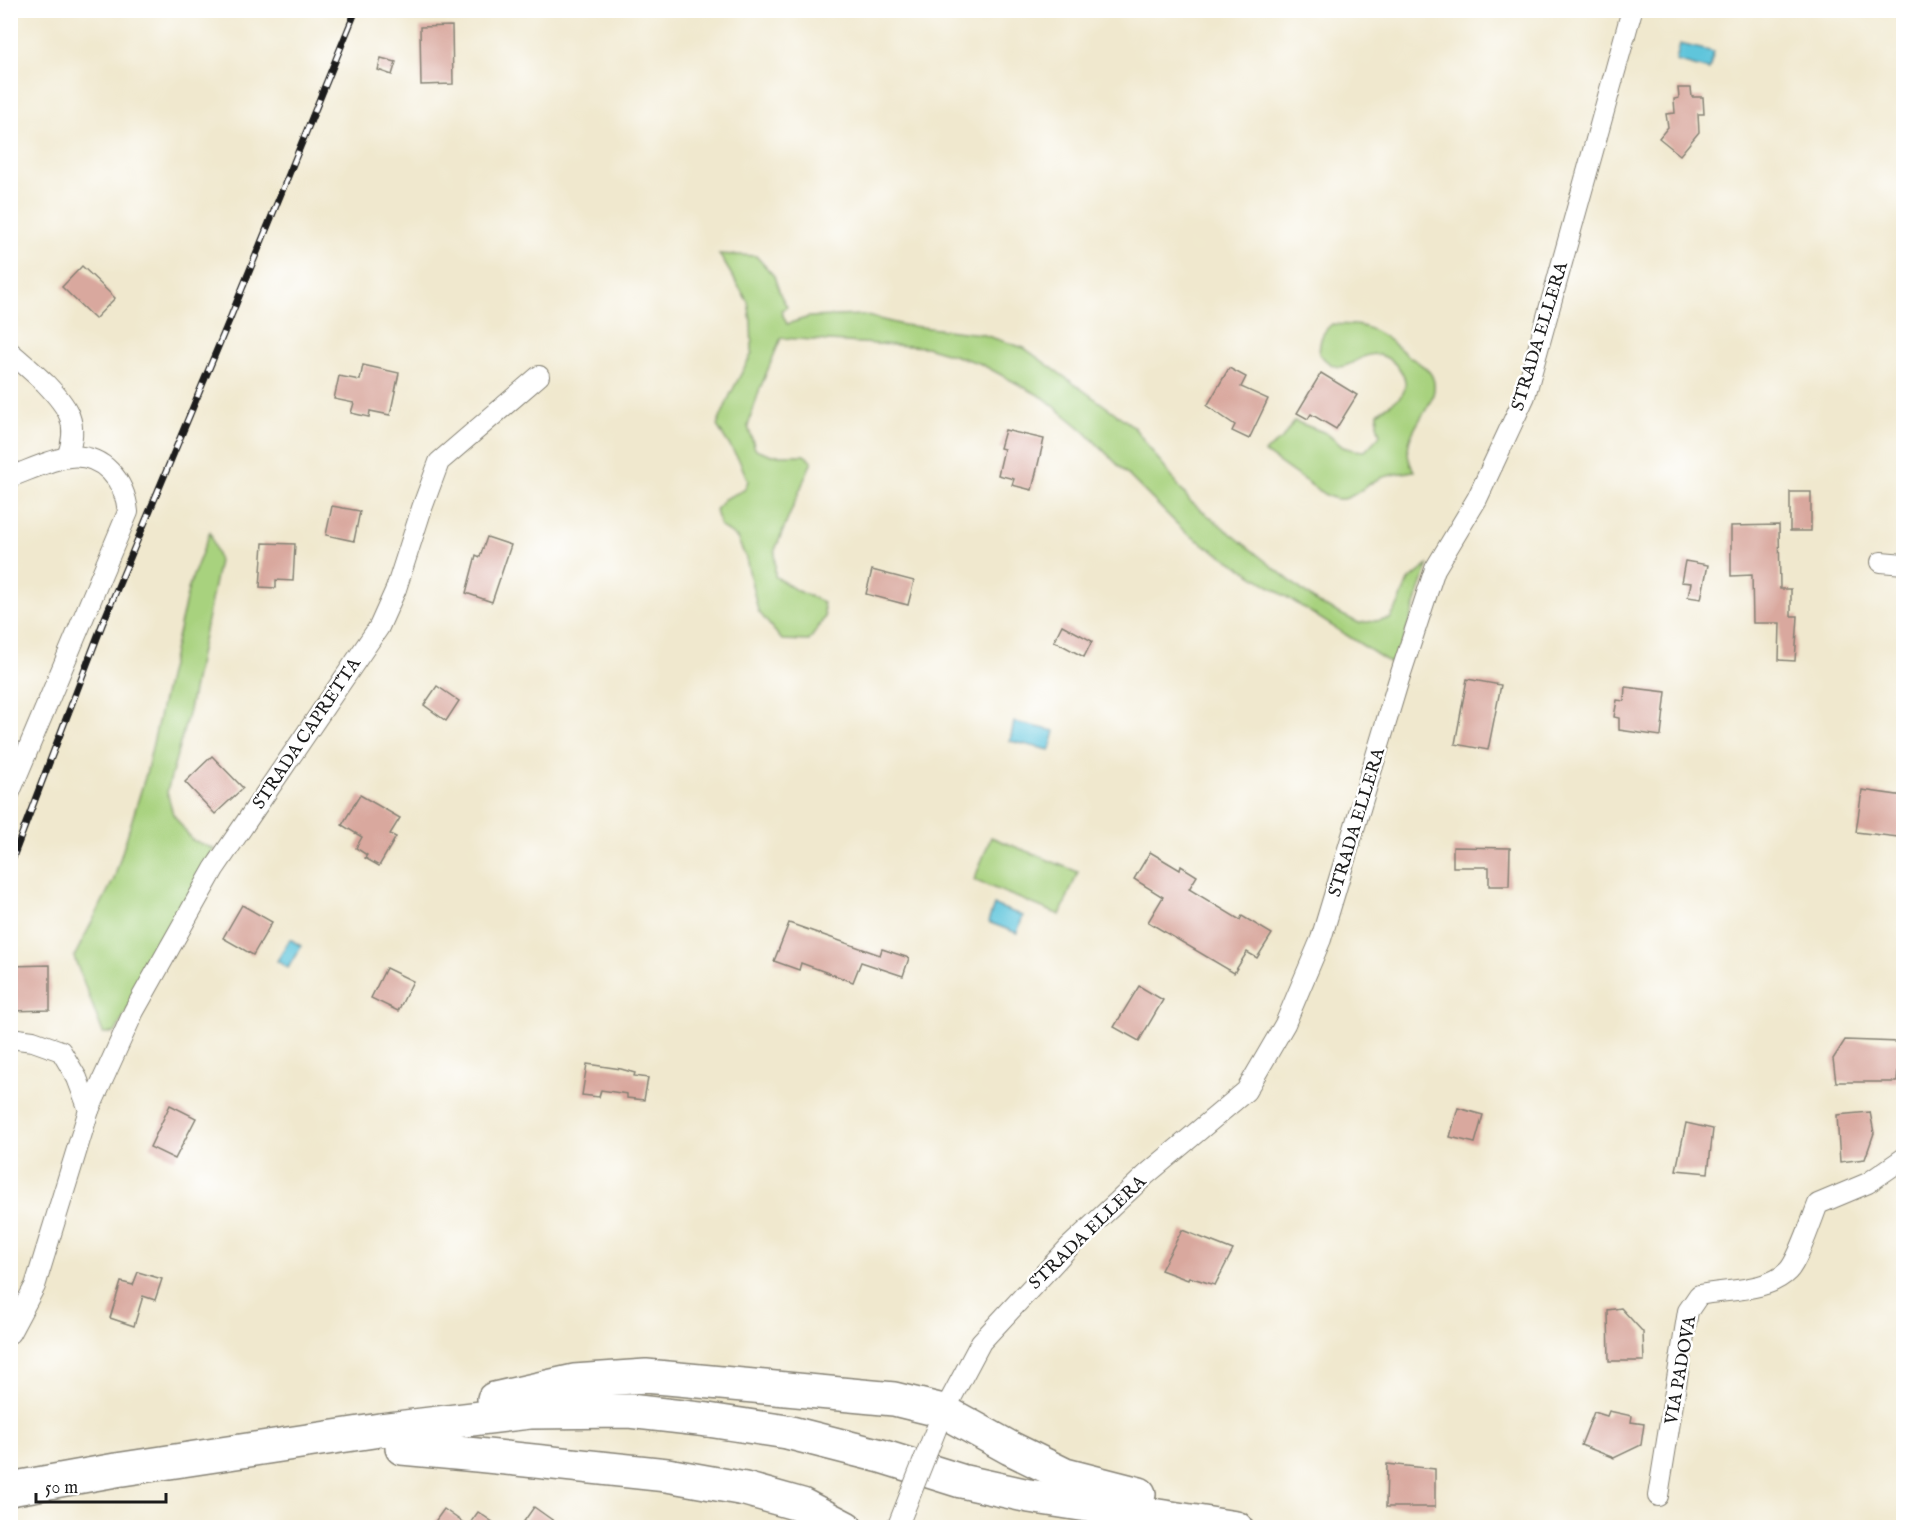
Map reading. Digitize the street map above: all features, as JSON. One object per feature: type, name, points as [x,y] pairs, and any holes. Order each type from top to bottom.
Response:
[{"type":"highway","points":[[391,1439],[407,1416],[574,1381],[646,1376],[894,1399],[1065,1474],[1186,1507],[1235,1527]]},
{"type":"highway","points":[[10,1509],[530,1412],[641,1412],[788,1432],[881,1456],[961,1481],[1029,1496],[1235,1527]]},
{"type":"highway","points":[[10,1489],[116,1470],[391,1439],[600,1430],[677,1434],[772,1449],[1015,1515],[1094,1527]]},
{"type":"highway","points":[[391,1439],[477,1455],[667,1476],[745,1489],[802,1505],[846,1527]]},
{"type":"street","name":"STRADA ELLERA","points":[[897,1527],[940,1419],[981,1342],[1070,1246],[1148,1174],[1246,1091],[1285,1024],[1321,939],[1399,679],[1435,569],[1477,499],[1525,396],[1632,10]]},
{"type":"street","points":[[10,351],[66,407],[73,426],[73,437],[67,457]]},
{"type":"street","name":"STRADA CAPRETTA","points":[[10,1333],[35,1286],[89,1110],[134,1011],[214,869],[379,627],[396,589],[439,462],[539,376]]},
{"type":"street","points":[[10,477],[67,457],[87,458],[106,467],[120,482],[128,512],[10,792]]},
{"type":"street","points":[[1881,562],[1904,564]]},
{"type":"street","points":[[10,1038],[33,1041],[61,1051],[77,1078],[89,1110]]},
{"type":"street","name":"VIA PADOVA","points":[[1658,1496],[1688,1311],[1699,1294],[1774,1281],[1789,1271],[1818,1204],[1868,1183],[1904,1158]]},
{"type":"green space","points":[[719,254],[756,256],[774,276],[787,307],[781,311],[787,324],[809,317],[863,315],[903,325],[981,334],[1024,348],[1133,426],[1190,501],[1318,603],[1359,623],[1390,619],[1408,581],[1428,565],[1395,666],[1186,533],[1084,431],[1044,398],[979,363],[926,347],[781,338],[759,391],[748,426],[755,449],[772,455],[804,455],[812,461],[775,550],[775,576],[796,590],[823,602],[825,617],[809,641],[782,640],[758,611],[746,558],[737,538],[720,526],[716,510],[724,499],[744,490],[748,481],[739,460],[717,426],[752,353],[748,302]]},
{"type":"green space","points":[[1332,324],[1363,326],[1383,336],[1428,370],[1434,387],[1432,398],[1409,444],[1408,457],[1414,471],[1381,478],[1354,495],[1341,499],[1324,494],[1264,452],[1282,439],[1294,421],[1326,433],[1343,447],[1365,451],[1380,435],[1377,424],[1378,413],[1403,393],[1405,386],[1401,372],[1397,365],[1383,356],[1369,355],[1339,367],[1321,356],[1319,354],[1322,337]]},
{"type":"green space","points":[[210,532],[219,561],[189,710],[167,792],[173,814],[192,840],[214,849],[115,1033],[103,1033],[74,957],[114,879],[146,774],[189,586]]},
{"type":"green space","points":[[991,837],[1078,872],[1060,915],[974,880]]},
{"type":"water","points":[[1680,44],[1714,52],[1709,70],[1676,61]]},
{"type":"water","points":[[1014,722],[1055,731],[1050,750],[1010,741]]},
{"type":"water","points":[[994,905],[1023,916],[1017,933],[988,922]]},
{"type":"water","points":[[290,939],[301,946],[288,968],[277,961]]},
{"type":"building","points":[[452,26],[453,84],[421,85],[420,27]]},
{"type":"building","points":[[381,58],[396,62],[392,75],[378,70]]},
{"type":"building","points":[[1678,88],[1691,88],[1692,97],[1703,97],[1704,114],[1698,114],[1699,132],[1680,155],[1659,138],[1668,127],[1666,114],[1675,113],[1674,99],[1679,98]]},
{"type":"building","points":[[82,266],[115,298],[95,319],[62,287]]},
{"type":"building","points":[[363,365],[399,373],[390,415],[370,411],[369,417],[351,413],[354,403],[334,399],[339,376],[360,380]]},
{"type":"building","points":[[1229,368],[1246,377],[1241,387],[1268,399],[1249,439],[1232,431],[1235,425],[1207,406]]},
{"type":"building","points":[[1321,373],[1357,395],[1336,429],[1311,414],[1308,419],[1297,413]]},
{"type":"building","points":[[1005,430],[1044,439],[1032,490],[1012,485],[1014,479],[998,475],[1004,449],[1000,448]]},
{"type":"building","points":[[1790,492],[1811,492],[1811,531],[1790,531]]},
{"type":"building","points":[[332,506],[360,511],[354,541],[326,535]]},
{"type":"building","points":[[1779,525],[1780,589],[1791,589],[1791,616],[1798,616],[1795,661],[1779,660],[1780,623],[1753,623],[1752,575],[1731,576],[1731,526]]},
{"type":"building","points":[[487,537],[511,545],[492,602],[466,593],[476,555],[480,557]]},
{"type":"building","points":[[263,543],[295,544],[293,581],[276,580],[276,588],[260,587]]},
{"type":"building","points":[[1685,561],[1708,565],[1701,599],[1688,597],[1691,583],[1681,582]]},
{"type":"building","points":[[872,570],[914,581],[908,605],[866,594]]},
{"type":"building","points":[[1062,625],[1092,641],[1084,657],[1054,641]]},
{"type":"building","points":[[1467,679],[1501,685],[1488,750],[1455,744]]},
{"type":"building","points":[[437,686],[459,701],[446,721],[424,705]]},
{"type":"building","points":[[1625,687],[1666,692],[1661,736],[1619,730],[1619,718],[1614,717],[1617,700],[1624,701]]},
{"type":"building","points":[[212,756],[243,788],[215,814],[185,782]]},
{"type":"building","points":[[1862,790],[1904,796],[1898,837],[1856,832]]},
{"type":"building","points":[[360,795],[400,818],[390,834],[396,837],[379,866],[365,858],[367,855],[356,848],[362,837],[342,825]]},
{"type":"building","points":[[1453,847],[1510,848],[1509,886],[1489,886],[1489,867],[1453,867]]},
{"type":"building","points":[[1150,852],[1180,870],[1181,866],[1197,876],[1189,889],[1240,920],[1242,916],[1272,934],[1257,958],[1247,952],[1234,973],[1148,922],[1163,897],[1134,879]]},
{"type":"building","points":[[242,905],[272,922],[253,955],[223,938]]},
{"type":"building","points":[[789,923],[880,955],[882,949],[909,958],[903,976],[861,962],[853,982],[801,963],[799,970],[774,961]]},
{"type":"building","points":[[50,965],[50,1010],[10,1011],[10,966]]},
{"type":"building","points":[[386,968],[413,981],[398,1011],[371,998]]},
{"type":"building","points":[[1139,986],[1163,1000],[1139,1041],[1114,1027]]},
{"type":"building","points":[[1845,1040],[1900,1042],[1897,1082],[1836,1082],[1833,1059]]},
{"type":"building","points":[[587,1064],[621,1069],[635,1073],[634,1076],[648,1078],[644,1100],[627,1098],[627,1094],[601,1090],[599,1097],[582,1095]]},
{"type":"building","points":[[170,1105],[196,1118],[175,1159],[150,1147]]},
{"type":"building","points":[[1458,1108],[1483,1115],[1475,1143],[1450,1137]]},
{"type":"building","points":[[1870,1112],[1874,1133],[1865,1159],[1840,1162],[1837,1115]]},
{"type":"building","points":[[1686,1123],[1713,1129],[1708,1173],[1676,1170]]},
{"type":"building","points":[[1182,1230],[1233,1250],[1215,1285],[1189,1277],[1188,1280],[1161,1270]]},
{"type":"building","points":[[138,1272],[162,1279],[155,1300],[143,1296],[134,1326],[110,1318],[121,1282],[133,1285]]},
{"type":"building","points":[[1621,1308],[1643,1332],[1644,1361],[1609,1361],[1608,1310]]},
{"type":"building","points":[[1609,1411],[1632,1416],[1631,1422],[1644,1424],[1641,1445],[1614,1458],[1581,1445],[1594,1412],[1607,1416]]},
{"type":"building","points":[[1387,1464],[1435,1469],[1435,1507],[1386,1507]]},
{"type":"building","points":[[534,1507],[562,1527],[520,1527]]},
{"type":"building","points":[[444,1509],[468,1526],[478,1512],[500,1527],[431,1527]]},
{"type":"railway","points":[[10,865],[102,625],[356,10]]}]
